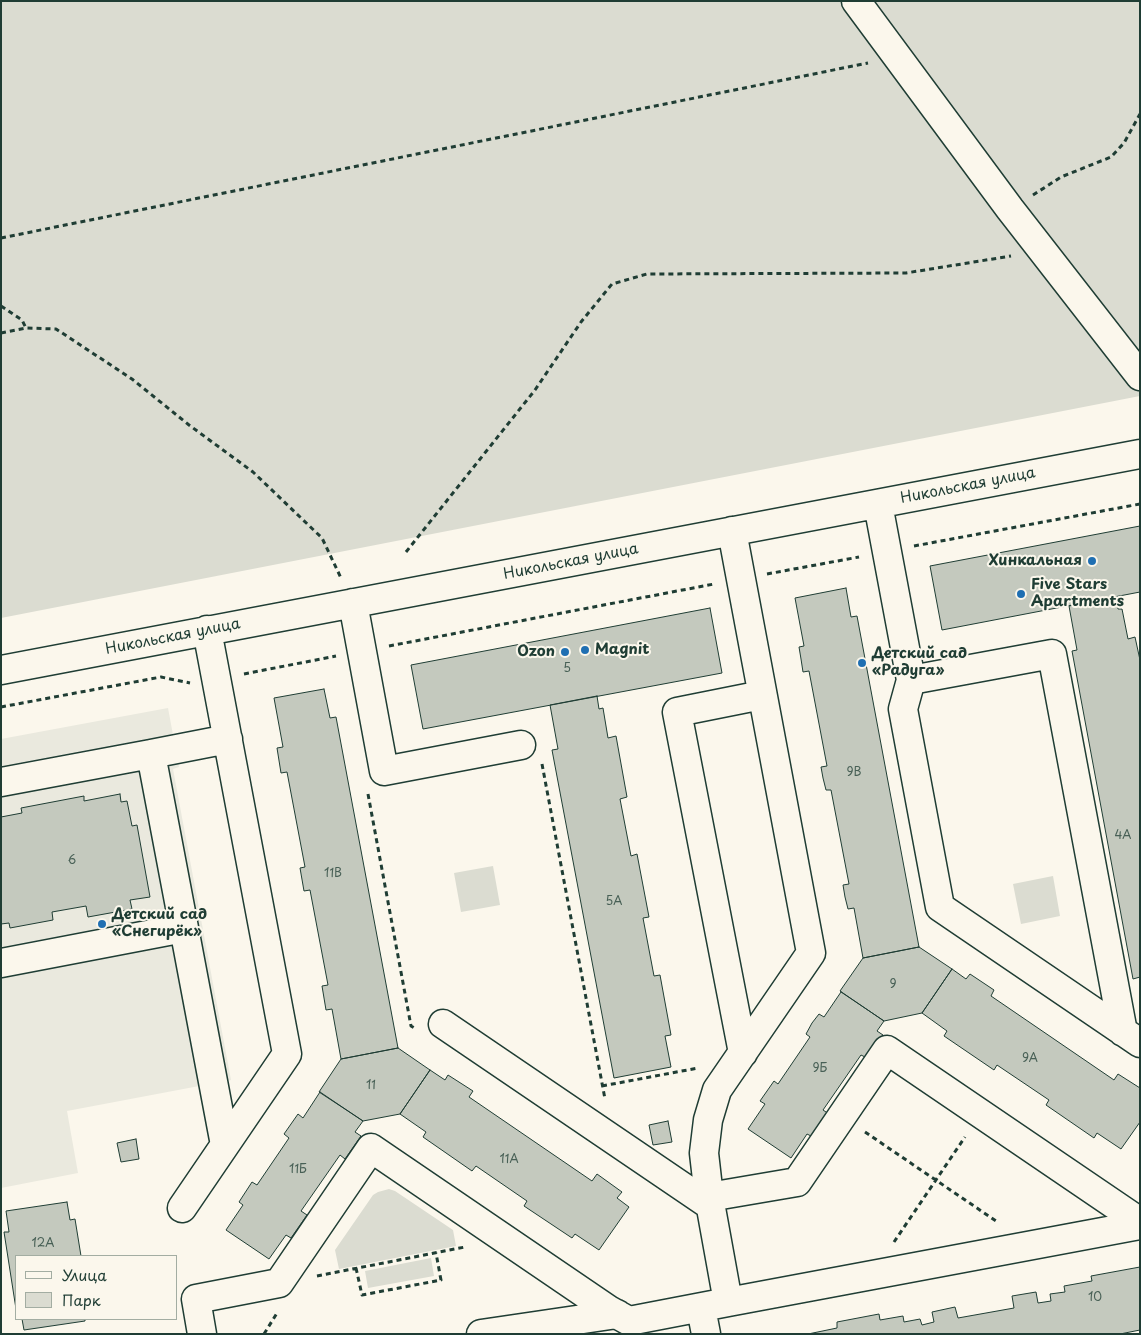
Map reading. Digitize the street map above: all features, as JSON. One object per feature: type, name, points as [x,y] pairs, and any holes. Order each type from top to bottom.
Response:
[{"type":"street","points":[[856,1],[1010,209],[1140,376]]},
{"type":"street","name":"Никольская улица","points":[[1,670],[1140,454]]},
{"type":"street","points":[[878,504],[911,680],[903,709],[940,907],[1132,1038]]},
{"type":"street","points":[[728,1302],[710,1202],[704,1153],[708,1120],[717,1090],[811,953],[732,531]]},
{"type":"street","points":[[353,603],[384,771],[521,746]]},
{"type":"street","points":[[182,1208],[287,1054],[207,630]]},
{"type":"street","points":[[911,680],[1052,654],[1129,1002],[1132,1038]]},
{"type":"street","points":[[740,1057],[677,712],[762,695]]},
{"type":"street","points":[[1,782],[228,739]]},
{"type":"street","points":[[151,754],[225,1145]]},
{"type":"street","points":[[1,963],[184,928]]},
{"type":"street","points":[[443,1024],[612,1140],[710,1202],[798,1182],[887,1050],[1140,1224]]},
{"type":"street","points":[[202,1334],[196,1299],[279,1283],[371,1148],[629,1321],[704,1321],[728,1302],[1140,1224]]},
{"type":"street","points":[[481,1334],[617,1314]]},
{"type":"path","points":[[1,238],[898,57]]},
{"type":"path","points":[[1010,209],[1061,177],[1110,157],[1124,143],[1140,114]]},
{"type":"path","points":[[406,552],[535,390],[581,322],[612,284],[647,274],[906,273],[1042,251]]},
{"type":"path","points":[[1,306],[22,320],[26,328]]},
{"type":"path","points":[[1,333],[26,328],[56,329],[132,379],[252,472],[322,538],[353,603]]},
{"type":"path","points":[[1,707],[161,677],[217,684],[362,651]]},
{"type":"path","points":[[521,746],[538,742],[612,1140]]},
{"type":"path","points":[[367,792],[411,1026]]},
{"type":"path","points":[[602,1086],[740,1057]]},
{"type":"path","points":[[871,1275],[981,1114]]},
{"type":"path","points":[[842,1116],[1032,1245]]},
{"type":"path","points":[[279,1283],[505,1239]]},
{"type":"path","points":[[356,1268],[362,1295],[441,1280],[436,1253]]},
{"type":"shaded area","name":"Детский сад «Снегирёк»","points":[[168,708],[179,767],[173,769],[231,1080],[67,1111],[78,1173],[1,1188],[1,739]]},
{"type":"green space","points":[[1,1],[1140,1],[1140,396],[1,618]]},
{"type":"green space","points":[[493,866],[500,905],[461,912],[454,873]]},
{"type":"green space","points":[[1053,876],[1060,916],[1021,924],[1013,884]]},
{"type":"green space","points":[[389,1189],[395,1191],[453,1230],[456,1246],[339,1269],[335,1250],[373,1195]]},
{"type":"green space","points":[[431,1258],[434,1276],[368,1288],[365,1271]]},
{"type":"building","points":[[1140,526],[1140,592],[942,630],[930,566]]},
{"type":"building","points":[[846,588],[851,617],[857,616],[919,947],[863,958],[854,908],[848,909],[845,897],[843,885],[849,884],[831,790],[826,790],[823,778],[821,767],[827,766],[809,671],[803,672],[799,647],[804,646],[795,598]]},
{"type":"building","points":[[1116,597],[1118,609],[1122,609],[1128,639],[1135,637],[1140,660],[1140,977],[1133,979],[1072,651],[1077,650],[1069,606]]},
{"type":"building","points":[[710,608],[722,673],[423,729],[411,665]]},
{"type":"building","points":[[324,689],[330,718],[336,717],[398,1048],[341,1059],[332,1009],[326,1010],[322,986],[328,985],[310,890],[304,891],[300,868],[305,867],[287,772],[281,773],[277,748],[283,747],[274,698]]},
{"type":"building","points":[[597,696],[599,709],[603,708],[608,738],[616,736],[627,797],[620,799],[631,856],[637,854],[649,917],[643,918],[654,976],[660,975],[671,1035],[665,1036],[671,1067],[614,1078],[552,750],[558,749],[550,705]]},
{"type":"building","points":[[120,794],[121,802],[127,801],[132,826],[137,825],[150,897],[130,900],[132,909],[88,917],[86,906],[52,912],[53,920],[10,928],[9,923],[1,924],[1,817],[22,813],[21,808],[84,796],[84,801]]},
{"type":"building","points":[[919,947],[952,969],[922,1013],[884,1021],[840,991],[863,958]]},
{"type":"building","points":[[952,969],[966,979],[970,974],[994,990],[991,996],[1114,1080],[1118,1074],[1140,1088],[1140,1122],[1121,1149],[1097,1133],[1094,1138],[1046,1105],[1049,1100],[997,1065],[994,1070],[944,1036],[947,1031],[922,1013]]},
{"type":"building","points":[[841,992],[884,1021],[877,1031],[883,1035],[867,1058],[861,1055],[823,1110],[829,1114],[813,1137],[807,1134],[791,1158],[748,1129],[765,1104],[760,1101],[774,1081],[778,1084],[810,1037],[806,1034],[812,1023],[819,1014],[824,1017]]},
{"type":"building","points":[[398,1048],[430,1070],[400,1114],[363,1121],[319,1092],[341,1059]]},
{"type":"building","points":[[430,1070],[445,1080],[448,1075],[473,1091],[469,1097],[592,1181],[597,1174],[622,1192],[617,1198],[629,1207],[599,1250],[575,1234],[572,1238],[524,1206],[527,1201],[476,1166],[472,1171],[423,1137],[426,1132],[400,1114]]},
{"type":"building","points":[[320,1092],[363,1121],[355,1132],[361,1136],[345,1159],[340,1155],[301,1211],[307,1215],[291,1238],[286,1235],[269,1259],[226,1230],[243,1205],[239,1202],[252,1182],[257,1185],[289,1138],[284,1134],[298,1114],[303,1118]]},
{"type":"building","points":[[668,1121],[672,1142],[653,1145],[649,1125]]},
{"type":"building","points":[[136,1139],[139,1159],[121,1162],[117,1143]]},
{"type":"building","points":[[67,1202],[70,1220],[75,1219],[81,1255],[15,1255],[15,1303],[4,1232],[9,1232],[6,1211]]},
{"type":"building","points":[[1140,1267],[1140,1330],[1120,1334],[808,1334],[837,1328],[837,1322],[879,1314],[880,1320],[903,1316],[904,1322],[920,1319],[922,1325],[934,1322],[932,1312],[955,1307],[958,1318],[1014,1308],[1012,1296],[1036,1292],[1038,1303],[1051,1301],[1050,1294],[1065,1292],[1064,1286],[1092,1281],[1091,1276]]},
{"type":"building","points":[[22,1320],[85,1320],[85,1321],[24,1330]]},
{"type":"place","name":"Хинкальная","points":[[1092,561]]},
{"type":"place","name":"Five Stars Apartments","points":[[1021,594]]},
{"type":"place","name":"Magnit","points":[[585,650]]},
{"type":"place","name":"Ozon","points":[[565,652]]},
{"type":"place","name":"Детский сад «Радуга»","points":[[862,663]]},
{"type":"place","name":"Детский сад «Снегирёк»","points":[[102,924]]}]
